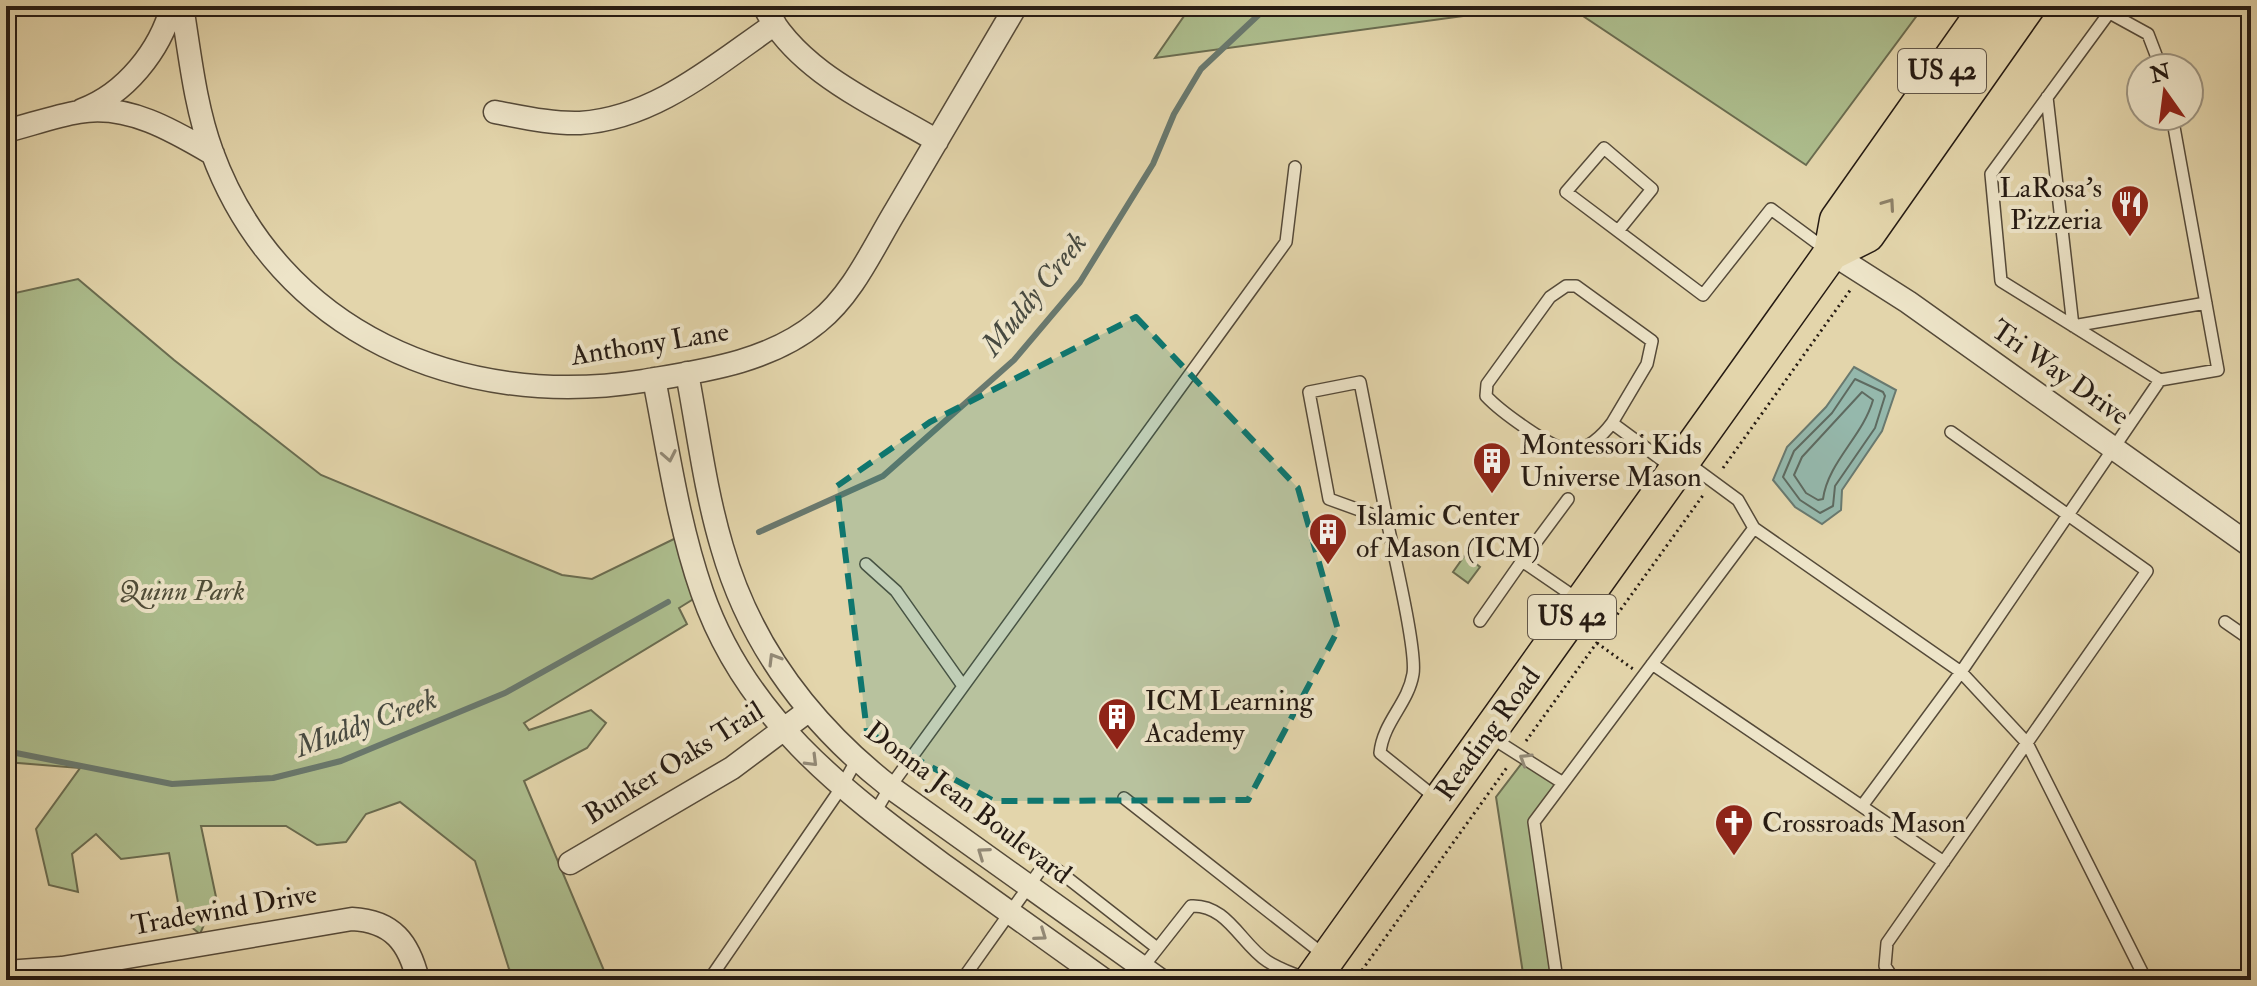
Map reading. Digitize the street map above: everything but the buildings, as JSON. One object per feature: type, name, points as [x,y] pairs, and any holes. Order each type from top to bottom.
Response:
[{"type":"main road","name":"Reading Road","points":[[1316,973],[1831,253],[1837,220],[1988,6]]},
{"type":"main road","name":"Reading Road","points":[[1831,253],[1867,235],[2028,6]]},
{"type":"street","points":[[78,112],[119,88],[140,68],[156,44],[172,6]]},
{"type":"street","name":"Anthony Lane","points":[[182,6],[202,120],[213,154],[256,233],[283,266],[346,322],[381,344],[445,372],[527,388],[569,389],[687,373],[776,349],[822,320],[856,276],[1016,6]]},
{"type":"street","points":[[495,112],[578,123],[634,112],[673,94],[770,15],[804,57],[826,74],[937,141]]},
{"type":"street","points":[[6,131],[78,112],[102,110],[134,116],[174,131],[213,154]]},
{"type":"street","name":"Tri Way Drive","points":[[1831,253],[1908,302],[2250,544]]},
{"type":"street","name":"Donna Jean Boulevard","points":[[687,373],[711,505],[730,573],[753,625],[808,711],[856,761],[1151,974]]},
{"type":"street","points":[[654,379],[686,540],[703,594],[740,669],[782,731],[841,788],[874,814],[1104,980]]},
{"type":"street","name":"Bunker Oaks Trail","points":[[570,863],[732,768],[808,711]]},
{"type":"street","name":"Tradewind Drive","points":[[6,972],[63,974],[352,919],[380,923],[392,930],[410,952],[418,980]]},
{"type":"lane","points":[[2097,6],[2148,34],[2155,52]]},
{"type":"lane","points":[[2109,13],[1991,174],[2001,281],[2160,380],[2218,370],[2175,132]]},
{"type":"lane","points":[[2047,97],[2073,326]]},
{"type":"lane","points":[[1618,231],[1652,189],[1604,148],[1566,192],[1703,295],[1771,209],[1831,253]]},
{"type":"lane","points":[[874,814],[890,787],[1286,242],[1295,167]]},
{"type":"lane","points":[[1566,286],[1576,286],[1652,341],[1647,364],[1612,423],[1596,440],[1570,451],[1551,444],[1486,396],[1487,384],[1550,297],[1566,286]]},
{"type":"lane","points":[[2073,326],[2206,303]]},
{"type":"lane","points":[[1862,806],[1961,672],[2160,380]]},
{"type":"lane","points":[[1387,520],[1329,499],[1309,392],[1360,382],[1387,520],[1414,669],[1409,691],[1382,732],[1380,753],[1440,801]]},
{"type":"lane","points":[[1612,423],[1680,466],[1713,482],[1738,500],[1754,528],[1961,672],[2027,743],[2146,980]]},
{"type":"lane","points":[[1894,980],[1885,966],[1887,943],[2147,571],[1951,432]]},
{"type":"lane","points":[[1480,621],[1568,499]]},
{"type":"lane","points":[[1558,979],[1534,822],[1754,528]]},
{"type":"lane","points":[[1522,561],[1583,602]]},
{"type":"lane","points":[[866,564],[896,591],[963,686]]},
{"type":"lane","points":[[2225,622],[2251,640]]},
{"type":"lane","points":[[1652,664],[1944,862]]},
{"type":"lane","points":[[1487,735],[1563,783]]},
{"type":"lane","points":[[709,980],[841,788],[856,761]]},
{"type":"lane","points":[[1124,798],[1316,973]]},
{"type":"lane","points":[[962,980],[1007,911],[1030,887],[1041,869],[1056,869],[1157,948]]},
{"type":"lane","points":[[1151,974],[1157,948],[1191,906],[1201,906],[1225,918],[1266,960],[1316,973]]},
{"type":"path","points":[[1355,980],[1853,287]]},
{"type":"path","points":[[1597,643],[1638,672]]},
{"type":"highlighted area","points":[[1136,317],[1298,488],[1338,630],[1248,800],[994,801],[867,732],[837,486],[930,422]]},
{"type":"green space","points":[[1191,6],[1537,6],[1155,58]]},
{"type":"green space","points":[[1568,6],[1924,6],[1806,165]]},
{"type":"green space","name":"Quinn Park","points":[[78,279],[174,360],[321,475],[562,575],[592,579],[678,537],[695,598],[679,608],[687,624],[524,723],[529,730],[591,710],[606,723],[587,748],[524,781],[608,980],[520,980],[509,969],[475,861],[400,802],[366,814],[346,842],[317,845],[286,826],[201,826],[216,897],[200,934],[181,919],[169,853],[121,859],[96,834],[72,854],[78,892],[49,885],[36,829],[80,768],[6,762],[6,295]]},
{"type":"green space","points":[[1465,555],[1480,567],[1468,583],[1453,572]]},
{"type":"green space","points":[[1525,759],[1563,783],[1534,822],[1557,980],[1524,980],[1496,797]]},
{"type":"water","points":[[1854,367],[1896,390],[1882,431],[1842,490],[1841,510],[1822,524],[1795,507],[1773,480],[1787,447],[1826,407]]},
{"type":"waterway","name":"Muddy Creek","points":[[759,532],[883,476],[1014,360],[1080,282],[1153,164],[1174,114],[1201,69],[1268,6]]},
{"type":"waterway","name":"Muddy Creek","points":[[6,751],[172,784],[273,778],[341,761],[505,693],[668,602]]},
{"type":"place","name":"LaRosa’s Pizzeria","points":[[2130,238]]},
{"type":"place","name":"Montessori Kids Universe Mason","points":[[1492,495]]},
{"type":"place","name":"Islamic Center of Mason (ICM)","points":[[1328,566]]},
{"type":"place","name":"ICM Learning Academy","points":[[1117,751]]},
{"type":"place","name":"Crossroads Mason","points":[[1734,857]]}]
